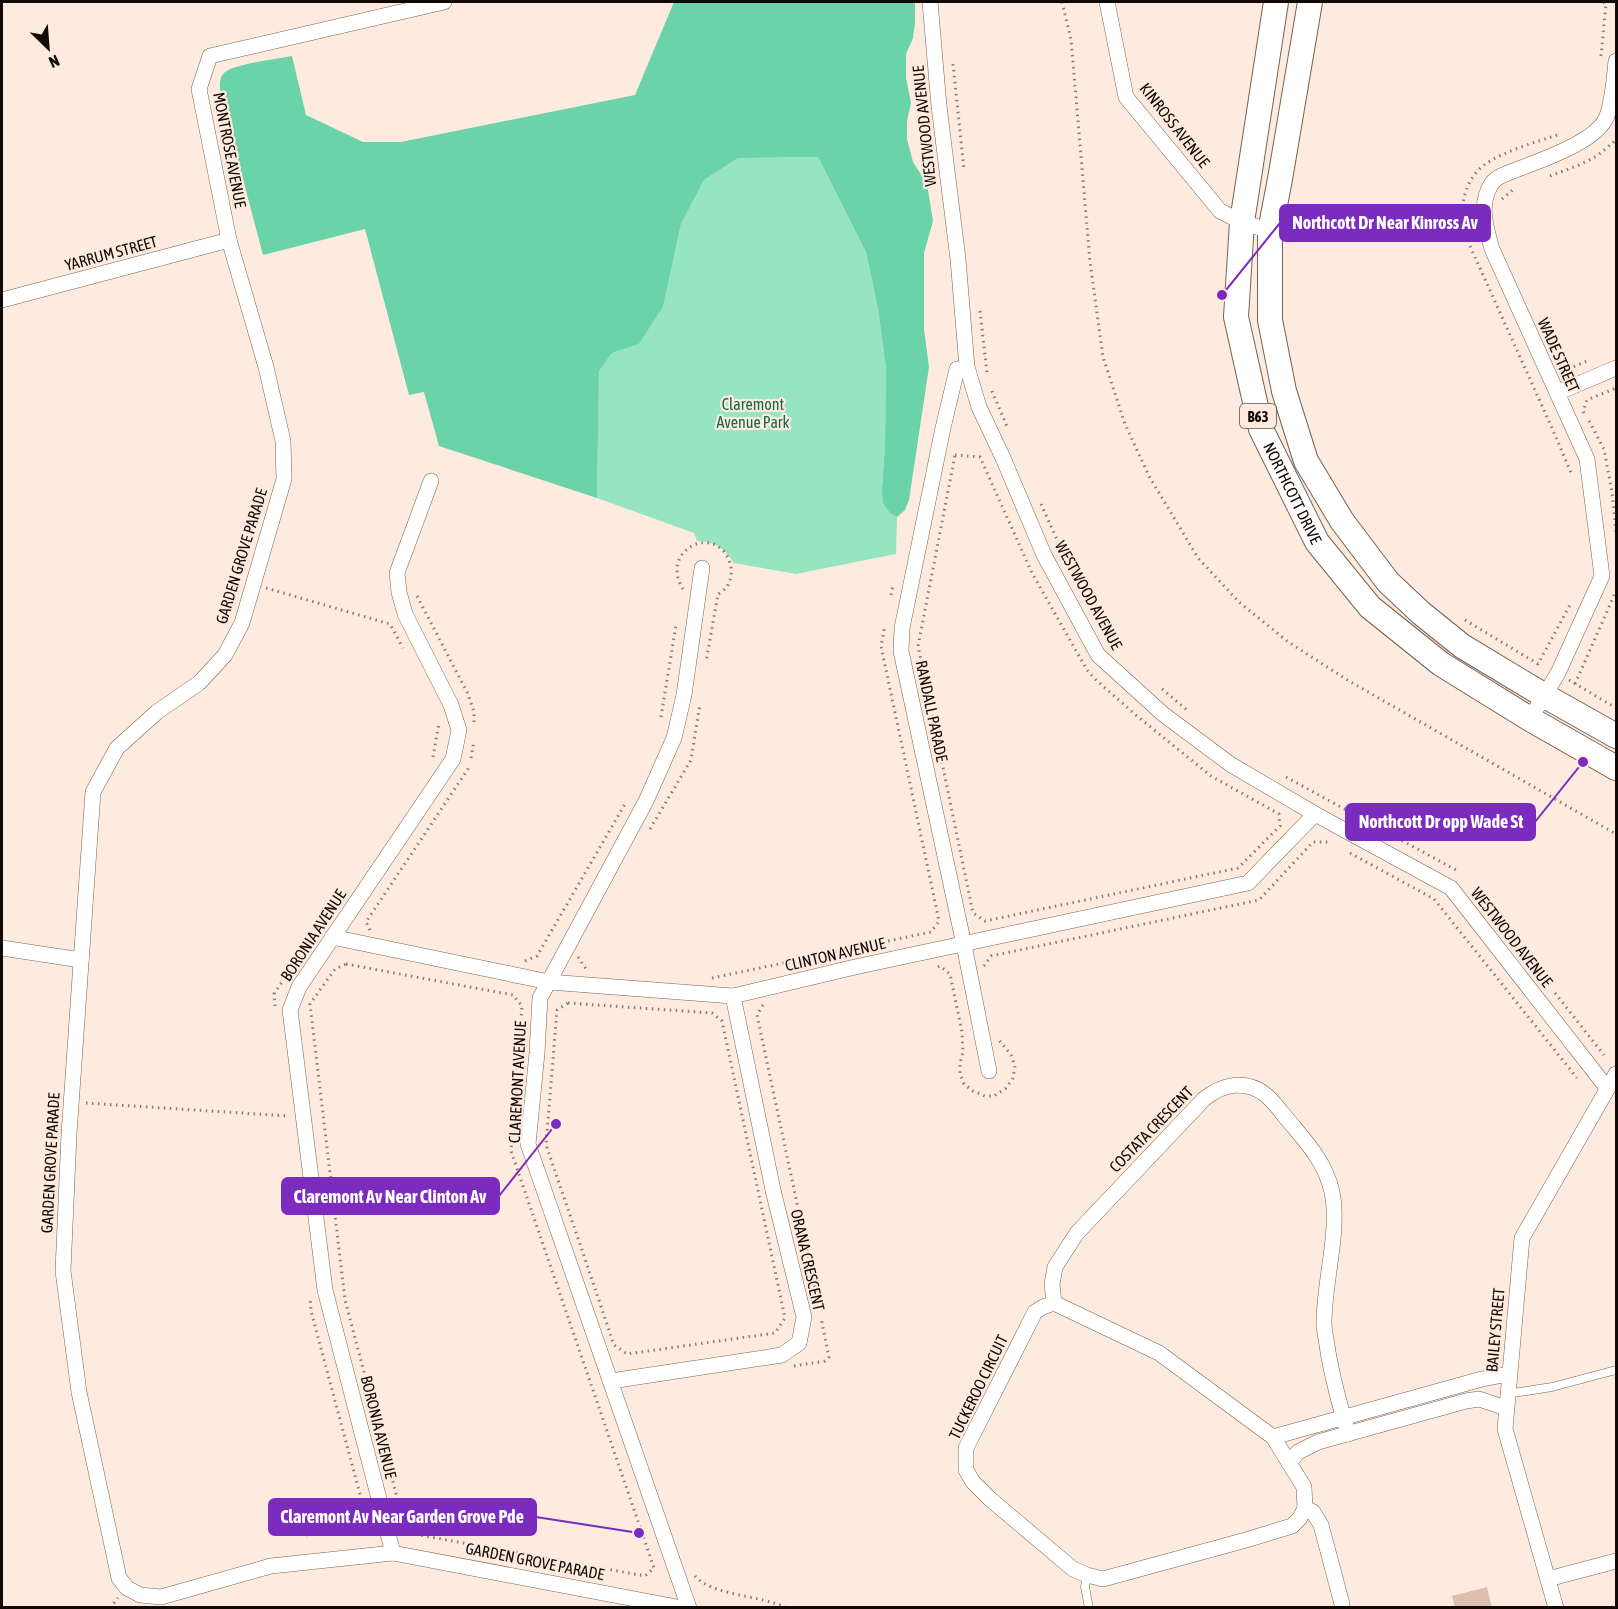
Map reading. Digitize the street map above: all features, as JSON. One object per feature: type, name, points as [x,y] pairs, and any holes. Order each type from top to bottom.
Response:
[{"type":"main road","name":"NORTHCOTT DRIVE","points":[[1276,2],[1242,222],[1236,317],[1261,429],[1317,542],[1370,607],[1441,664],[1530,719],[1617,768]]},
{"type":"main road","name":"NORTHCOTT DRIVE","points":[[1310,2],[1270,231],[1270,320],[1284,391],[1306,462],[1342,521],[1388,582],[1421,613],[1462,646],[1617,736]]},
{"type":"street","name":"MONTROSE AVENUE","points":[[229,240],[200,89],[210,56],[444,2]]},
{"type":"street","name":"WESTWOOD AVENUE","points":[[930,2],[939,106],[958,259],[967,367],[979,407],[1044,555],[1098,655],[1163,714],[1230,764],[1315,814],[1451,888],[1607,1088]]},
{"type":"street","name":"KINROSS AVENUE","points":[[1107,2],[1126,97],[1220,210],[1242,222],[1270,231]]},
{"type":"street","name":"WADE STREET","points":[[1530,719],[1558,673],[1602,576],[1587,459],[1492,249],[1484,221],[1485,201],[1492,182],[1503,175],[1579,144],[1594,132],[1607,118],[1617,61]]},
{"type":"street","name":"YARRUM STREET","points":[[2,300],[229,240]]},
{"type":"street","name":"GARDEN GROVE PARADE","points":[[229,240],[266,367],[283,441],[284,479],[242,622],[225,655],[199,683],[157,712],[117,748],[93,792],[71,1102],[63,1271],[79,1392],[119,1578],[127,1588],[140,1595],[161,1597],[271,1566],[393,1552],[682,1608]]},
{"type":"street","name":"RANDALL PARADE","points":[[967,367],[957,369],[902,628],[901,651],[989,1071]]},
{"type":"street","points":[[1557,393],[1617,368]]},
{"type":"street","name":"BORONIA AVENUE","points":[[393,1552],[325,1290],[290,1010],[299,987],[453,759],[459,730],[451,705],[405,614],[397,573],[431,481]]},
{"type":"street","name":"CLAREMONT AVENUE","points":[[689,1608],[528,1144],[540,998],[646,801],[674,738],[684,695],[702,568]]},
{"type":"street","name":"CLINTON AVENUE","points":[[332,937],[549,982],[733,996],[855,967],[1248,883],[1315,814]]},
{"type":"street","points":[[2,948],[81,960]]},
{"type":"street","name":"ORANA CRESCENT","points":[[611,1381],[782,1355],[799,1344],[804,1317],[773,1190],[733,996]]},
{"type":"street","name":"BAILEY STREET","points":[[1556,1608],[1505,1429],[1522,1238],[1617,1074]]},
{"type":"street","name":"COSTATA CRESCENT","points":[[1054,1303],[1052,1284],[1055,1267],[1077,1233],[1204,1099],[1214,1091],[1226,1086],[1246,1086],[1254,1089],[1265,1095],[1312,1148],[1324,1167],[1332,1191],[1335,1216],[1324,1325],[1329,1363],[1348,1434]]},
{"type":"street","points":[[1054,1303],[1160,1353],[1273,1437],[1304,1487],[1305,1508],[1300,1518],[1292,1526],[1103,1579],[1087,1575]]},
{"type":"street","name":"TUCKEROO CIRCUIT","points":[[1054,1303],[1043,1306],[1035,1312],[1025,1329],[966,1448],[966,1470],[973,1482],[990,1499],[1073,1569],[1087,1575]]},
{"type":"street","points":[[1273,1437],[1482,1379],[1509,1374]]},
{"type":"street","points":[[1289,1463],[1298,1452],[1309,1445],[1472,1400],[1507,1401]]},
{"type":"street","points":[[1305,1508],[1313,1512],[1321,1525],[1342,1604]]},
{"type":"street","points":[[1548,1580],[1617,1561]]},
{"type":"lane","points":[[1507,1401],[1617,1370]]},
{"type":"lane","points":[[1087,1575],[1085,1587],[1089,1608]]},
{"type":"path","points":[[1062,2],[1071,39],[1090,262],[1103,357],[1125,424],[1149,476],[1198,558],[1239,602],[1287,641],[1349,681],[1617,834]]},
{"type":"path","points":[[1601,59],[1606,4],[1603,2]]},
{"type":"path","points":[[952,58],[965,172]]},
{"type":"path","points":[[1565,132],[1488,162],[1479,170],[1466,190],[1461,222],[1570,468],[1574,482]]},
{"type":"path","points":[[1546,177],[1598,156],[1617,140]]},
{"type":"path","points":[[1498,207],[1503,198],[1514,189],[1525,185]]},
{"type":"path","points":[[979,301],[988,382],[1012,436]]},
{"type":"path","points":[[1561,364],[1573,367]]},
{"type":"path","points":[[1617,388],[1587,400],[1583,411],[1604,449],[1617,532]]},
{"type":"path","points":[[955,455],[980,457],[986,470],[1032,573],[1087,670],[1137,716],[1211,776],[1279,814],[1280,826],[1238,868],[985,921],[973,913],[918,646],[955,455]]},
{"type":"path","points":[[1040,502],[1064,556]]},
{"type":"path","points":[[683,590],[677,573],[678,562],[683,552],[700,543],[713,544],[721,549],[732,568],[731,578],[726,589],[718,594],[705,670]]},
{"type":"path","points":[[1070,566],[1119,654]]},
{"type":"path","points":[[253,584],[390,624],[407,655]]},
{"type":"path","points":[[891,595],[893,585]]},
{"type":"path","points":[[1575,684],[1617,591]]},
{"type":"path","points":[[417,596],[468,694],[474,712],[474,724]]},
{"type":"path","points":[[1540,662],[1572,602]]},
{"type":"path","points":[[1458,615],[1518,653],[1546,666]]},
{"type":"path","points":[[703,977],[712,978],[932,932],[939,921],[881,646],[887,616]]},
{"type":"path","points":[[659,728],[677,620]]},
{"type":"path","points":[[1569,680],[1617,708]]},
{"type":"path","points":[[1154,683],[1188,711]]},
{"type":"path","points":[[647,835],[691,760],[700,704]]},
{"type":"path","points":[[434,757],[440,717]]},
{"type":"path","points":[[371,933],[366,922],[468,769],[474,748],[474,736]]},
{"type":"path","points":[[1281,774],[1456,870],[1463,879]]},
{"type":"path","points":[[524,962],[537,956],[627,800]]},
{"type":"path","points":[[984,967],[991,956],[1259,900],[1313,842],[1329,841],[1339,846]]},
{"type":"path","points":[[1348,852],[1434,899],[1577,1078]]},
{"type":"path","points":[[577,955],[585,968],[596,969]]},
{"type":"path","points":[[346,964],[513,995],[522,1006],[511,1151],[654,1568],[645,1576],[414,1534],[404,1524],[345,1300],[310,1004],[335,969],[346,964]]},
{"type":"path","points":[[930,969],[940,966],[950,974],[962,1032],[963,1052],[960,1074],[964,1084],[985,1096],[994,1096],[1006,1088],[1013,1078],[1015,1066],[1011,1055],[999,1041],[998,1031]]},
{"type":"path","points":[[276,1016],[274,994],[287,974]]},
{"type":"path","points":[[1549,986],[1604,1055]]},
{"type":"path","points":[[765,1002],[757,1015],[815,1292]]},
{"type":"path","points":[[568,1003],[712,1013],[722,1021],[785,1318],[775,1333],[627,1354],[614,1345],[546,1145],[557,1010],[568,1003]]},
{"type":"path","points":[[71,1102],[288,1116]]},
{"type":"path","points":[[793,1366],[825,1361],[829,1357],[820,1315]]},
{"type":"path","points":[[692,1568],[695,1578],[707,1587],[762,1599],[787,1608]]},
{"type":"green space","points":[[674,2],[915,2],[913,38],[906,54],[906,78],[911,103],[907,121],[907,139],[913,162],[927,184],[933,221],[924,253],[924,329],[929,367],[909,500],[905,510],[897,517],[890,513],[883,503],[886,368],[878,309],[866,252],[818,157],[738,158],[704,180],[681,224],[663,307],[639,344],[612,353],[599,371],[597,498],[439,446],[424,392],[409,395],[365,229],[263,255],[221,96],[220,84],[224,73],[245,64],[292,56],[306,115],[363,142],[401,142],[635,95]]},
{"type":"green space","name":"Claremont Avenue Park","points":[[818,157],[866,252],[878,309],[886,368],[882,488],[890,513],[897,517],[896,554],[796,574],[734,563],[719,547],[697,541],[694,533],[597,498],[599,371],[612,353],[639,344],[663,307],[681,224],[704,180],[738,158]]},
{"type":"building","points":[[1487,1587],[1492,1608],[1455,1608],[1452,1596]]},
{"type":"place","name":"Northcott Dr Near Kinross Av","points":[[1222,295]]},
{"type":"place","name":"Northcott Dr opp Wade St","points":[[1583,762]]},
{"type":"place","name":"Claremont Av Near Clinton Av","points":[[556,1124]]},
{"type":"place","name":"Claremont Av Near Garden Grove Pde","points":[[639,1533]]}]
